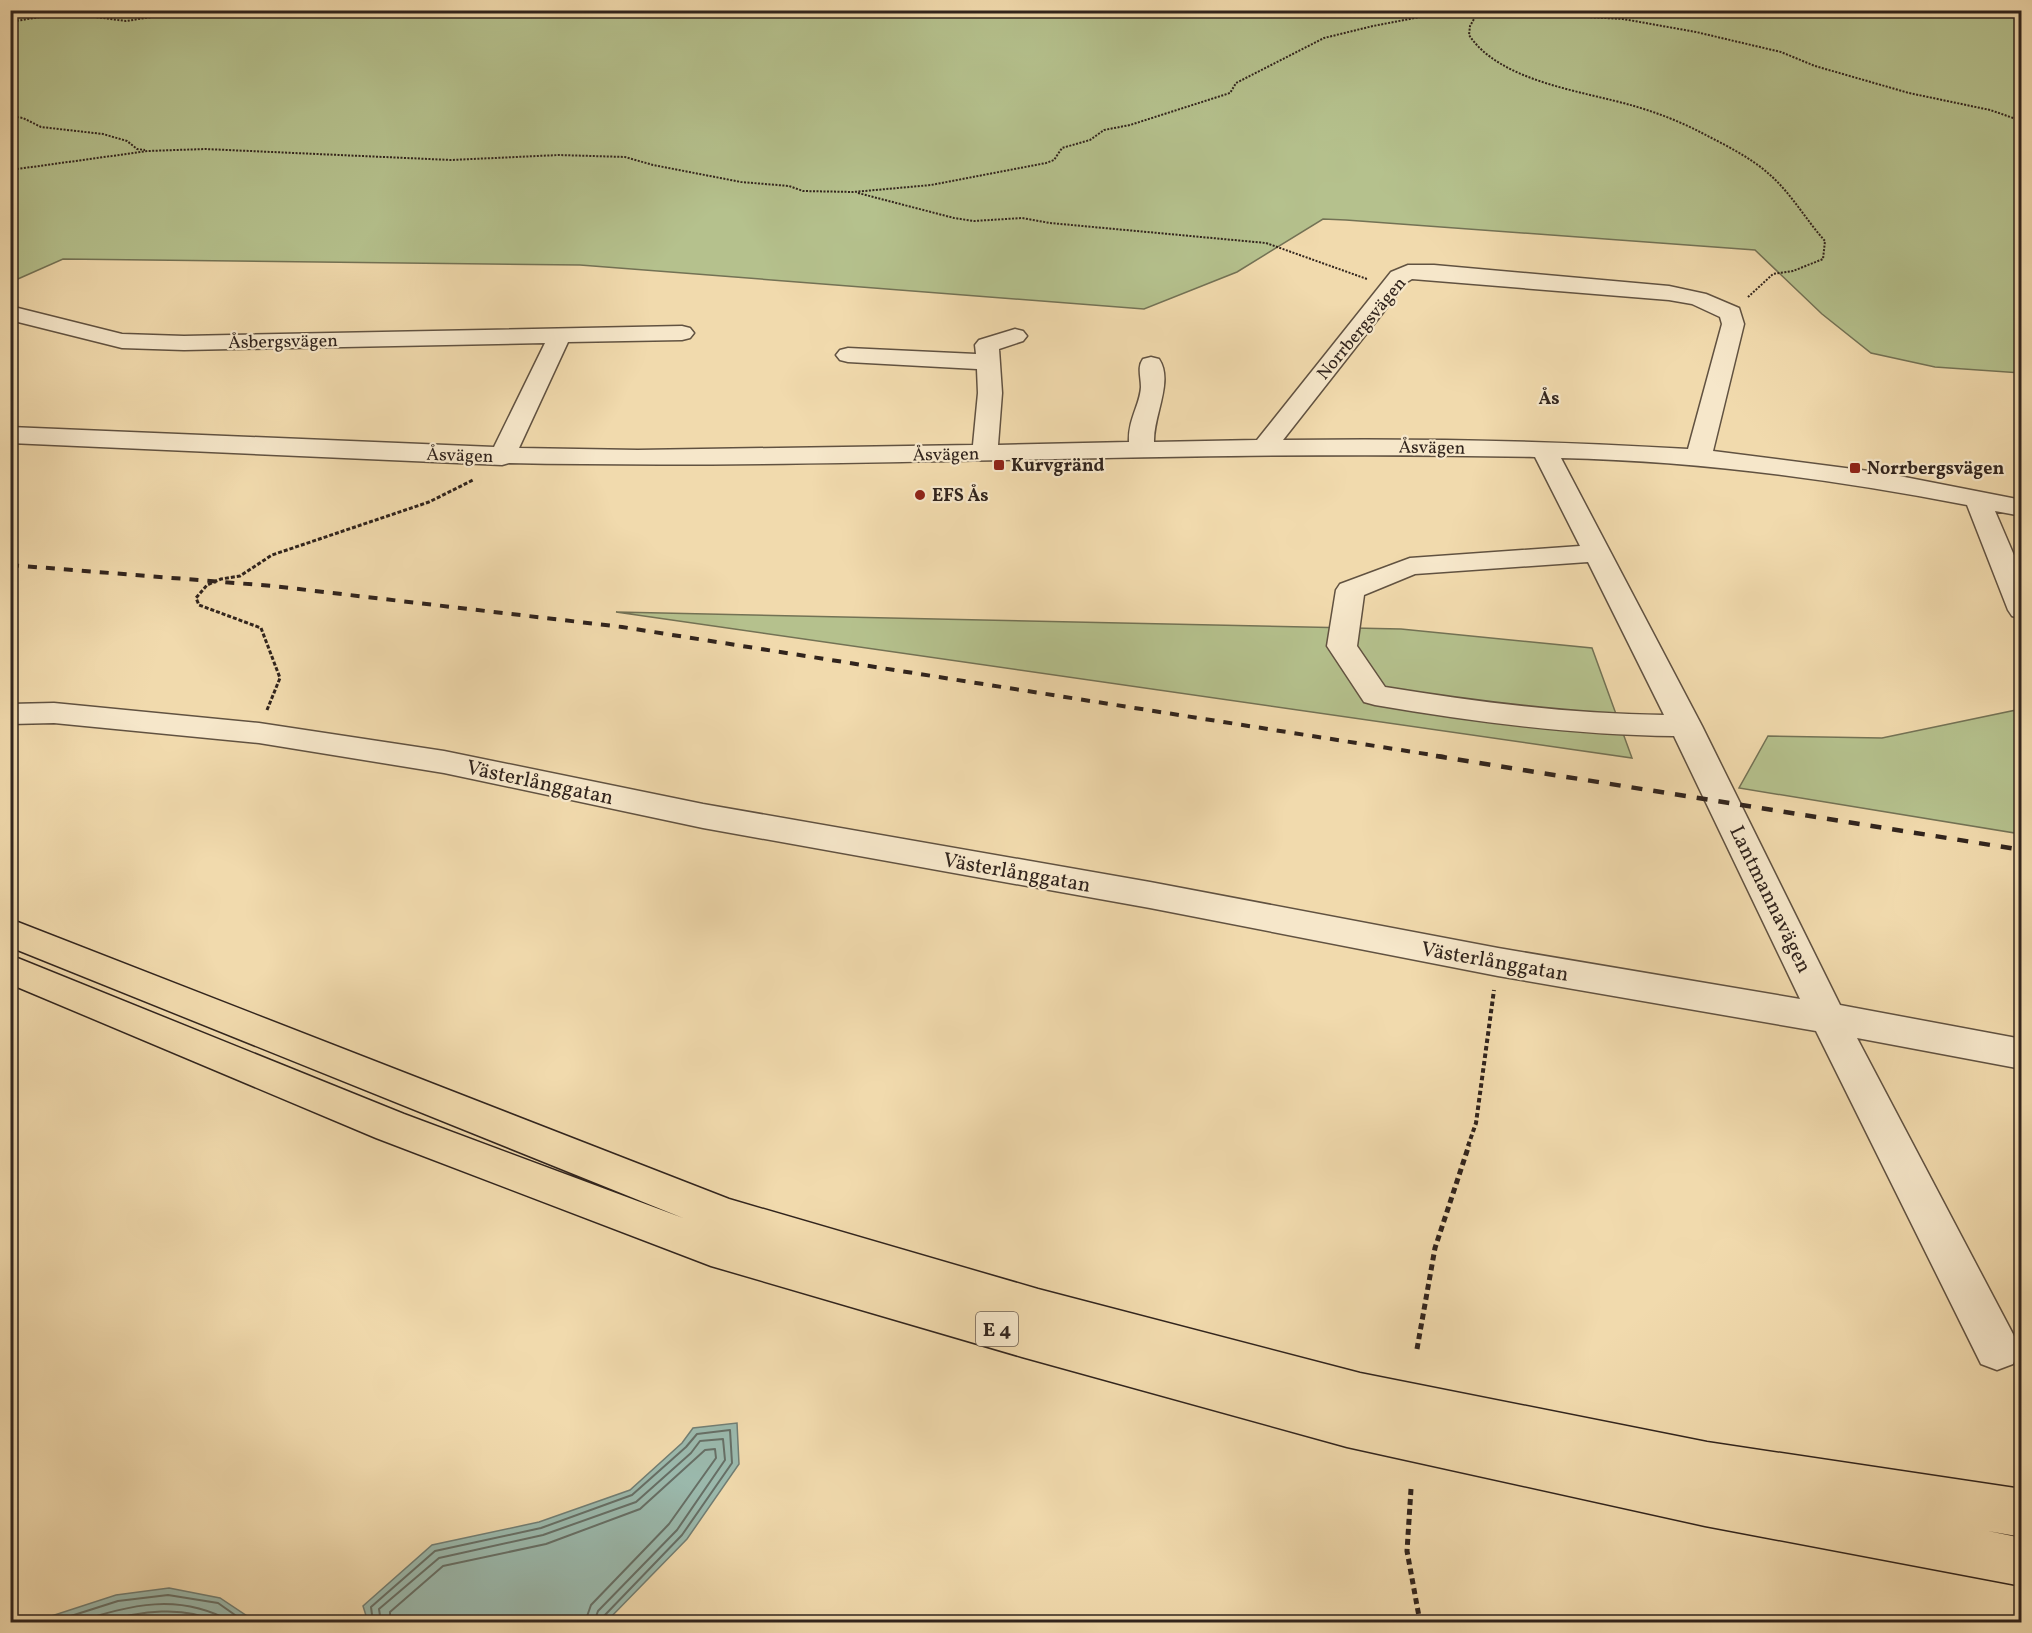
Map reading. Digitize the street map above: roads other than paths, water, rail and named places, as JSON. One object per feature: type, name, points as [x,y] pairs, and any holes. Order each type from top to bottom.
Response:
[{"type":"highway","name":"E 4","points":[[10,932],[725,1216],[1038,1309],[1360,1395],[1707,1465],[2022,1514]]},
{"type":"highway","name":"E 4","points":[[10,969],[390,1126],[711,1247],[1022,1337],[1347,1425],[1705,1503],[2022,1562]]},
{"type":"street","name":"Norrbergsvägen","points":[[1264,448],[1391,286],[1408,272],[1545,281],[1669,293],[1698,299],[1731,313],[1733,324],[1699,457]]},
{"type":"street","name":"Åsbergsvägen","points":[[10,313],[122,341],[184,343],[682,333]]},
{"type":"street","points":[[985,453],[990,393],[987,345],[1015,336]]},
{"type":"street","points":[[502,457],[559,337]]},
{"type":"street","points":[[848,355],[988,362]]},
{"type":"street","points":[[1142,451],[1141,426],[1153,389],[1151,364]]},
{"type":"street","name":"Åsvägen","points":[[10,435],[502,457],[638,459],[1378,446],[1544,449],[1699,457],[1884,481],[2022,508]]},
{"type":"street","name":"Lantmannavägen","points":[[1544,449],[1686,726],[1828,1018],[1998,1349]]},
{"type":"street","points":[[1979,499],[2022,610]]},
{"type":"street","points":[[1598,553],[1410,566],[1350,590],[1342,646],[1375,695],[1459,709],[1605,726],[1686,726]]},
{"type":"street","name":"Västerlånggatan","points":[[10,714],[54,713],[259,734],[444,762],[702,816],[1150,895],[1498,962],[1828,1018],[2022,1054]]},
{"type":"water","points":[[737,1423],[739,1464],[687,1539],[606,1622],[368,1622],[363,1606],[432,1545],[539,1522],[630,1490],[682,1443],[693,1428]]},
{"type":"water","points":[[169,1588],[220,1598],[256,1622],[33,1622],[116,1595]]},
{"type":"railway","points":[[10,565],[273,586],[622,627],[1445,757]]},
{"type":"railway","points":[[1436,756],[2022,850]]},
{"type":"place","name":"Kurvgränd","points":[[999,465]]},
{"type":"place","name":"Norrbergsvägen","points":[[1855,468]]},
{"type":"place","name":"EFS Ås","points":[[920,495]]},
{"type":"district","name":"Ås","points":[[1549,398]]}]
